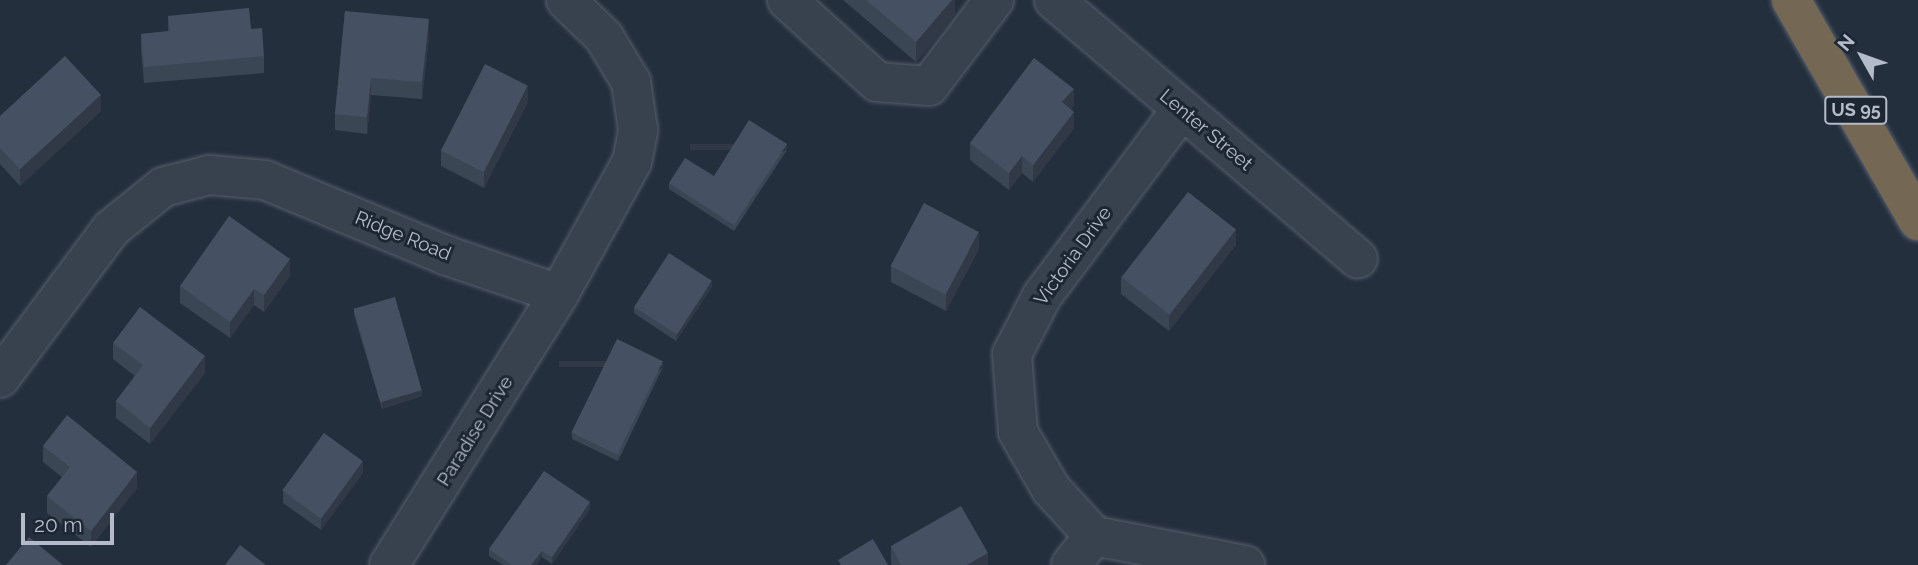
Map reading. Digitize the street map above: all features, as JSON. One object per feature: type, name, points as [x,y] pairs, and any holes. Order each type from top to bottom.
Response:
[{"type":"highway","name":"US 95","points":[[1791,0],[1918,221]]},
{"type":"street","points":[[559,295],[632,162],[638,130],[631,82],[604,37],[566,0]]},
{"type":"street","points":[[787,0],[877,82],[929,86],[994,0]]},
{"type":"street","name":"Lenter Street","points":[[1054,0],[1358,259]]},
{"type":"street","name":"Victoria Drive","points":[[1182,109],[1042,296],[1012,354],[1018,432],[1082,550],[1245,565]]},
{"type":"street","name":"Ridge Road","points":[[0,378],[89,256],[136,205],[163,187],[209,175],[265,180],[445,254],[523,278],[559,295]]},
{"type":"street","name":"Paradise Drive","points":[[389,565],[559,295]]},
{"type":"building","points":[[866,0],[952,0],[916,42]]},
{"type":"building","points":[[249,8],[251,29],[262,28],[264,56],[144,67],[141,34],[170,31],[168,16]]},
{"type":"building","points":[[345,11],[429,19],[422,82],[371,78],[367,117],[335,114]]},
{"type":"building","points":[[65,56],[101,95],[20,169],[0,148],[0,116]]},
{"type":"building","points":[[1034,58],[1074,89],[1062,102],[1074,112],[1033,165],[1022,156],[1009,173],[970,143]]},
{"type":"building","points":[[485,64],[528,86],[484,172],[441,150]]},
{"type":"building","points":[[749,120],[787,144],[734,225],[669,183],[685,158],[714,176]]},
{"type":"building","points":[[1188,192],[1236,230],[1170,315],[1122,277]]},
{"type":"building","points":[[924,203],[979,232],[945,295],[891,266]]},
{"type":"building","points":[[229,216],[290,259],[264,295],[254,289],[230,322],[180,286]]},
{"type":"building","points":[[669,253],[712,281],[677,334],[634,307]]},
{"type":"building","points":[[395,297],[422,390],[380,402],[354,309]]},
{"type":"building","points":[[140,307],[205,356],[150,428],[116,401],[143,365],[113,343]]},
{"type":"building","points":[[617,339],[663,361],[617,455],[571,432]]},
{"type":"building","points":[[67,415],[137,472],[91,531],[47,496],[70,467],[43,446]]},
{"type":"building","points":[[324,433],[363,461],[321,519],[282,490]]},
{"type":"building","points":[[544,471],[590,502],[552,557],[542,551],[531,565],[512,565],[489,549]]},
{"type":"building","points":[[961,506],[988,553],[967,565],[901,565],[891,546]]},
{"type":"building","points":[[29,537],[63,565],[6,565]]},
{"type":"building","points":[[873,539],[888,565],[841,565],[838,560]]},
{"type":"building","points":[[240,545],[266,565],[225,565]]}]
